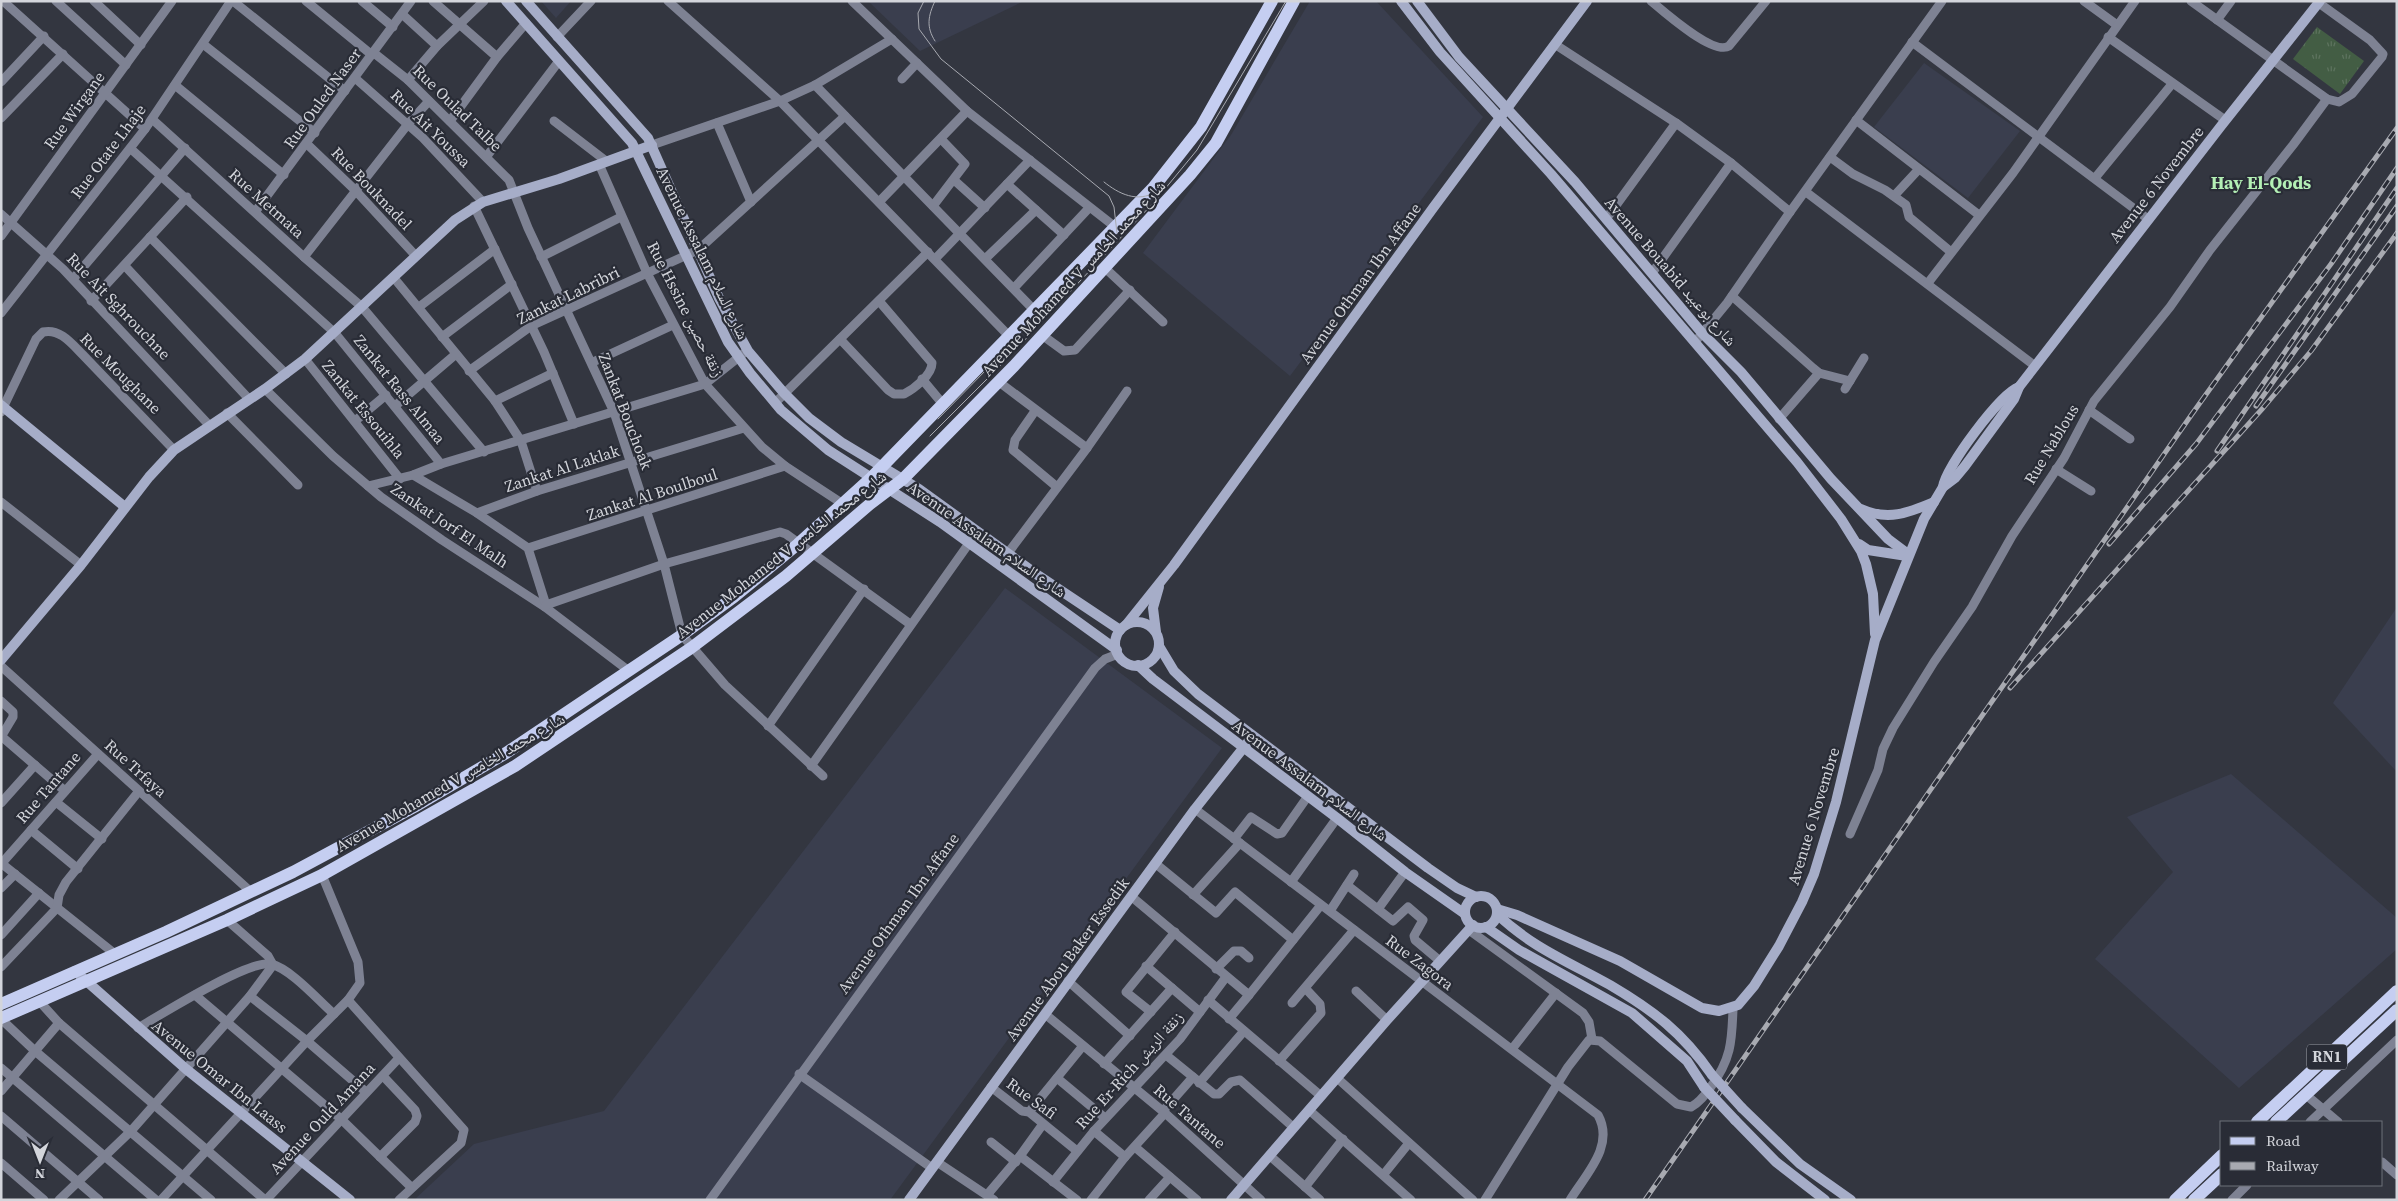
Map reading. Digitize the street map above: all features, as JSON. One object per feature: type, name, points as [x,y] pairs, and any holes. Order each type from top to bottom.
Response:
[{"type":"main road","name":"Avenue Mohamed V شارع محمد الخامس","points":[[1,1004],[293,872],[453,785],[630,671],[734,597],[798,544],[871,478],[1152,188],[1191,143],[1213,108],[1272,1]]},
{"type":"main road","name":"Avenue Mohamed V شارع محمد الخامس","points":[[1,1019],[227,920],[322,875],[515,766],[691,648],[761,596],[903,479],[999,382],[1190,175],[1216,143],[1294,1]]},
{"type":"main road","name":"RN1","points":[[2258,1121],[2397,991]]},
{"type":"main road","name":"RN1","points":[[2277,1121],[2397,1010]]},
{"type":"main road","points":[[2175,1200],[2220,1158]]},
{"type":"main road","points":[[2194,1200],[2220,1176]]},
{"type":"street","points":[[3,1],[145,129]]},
{"type":"street","points":[[56,1],[126,66]]},
{"type":"street","points":[[94,1],[141,45]]},
{"type":"street","name":"Rue Wirgane","points":[[1,236],[172,1]]},
{"type":"street","points":[[232,1],[346,91]]},
{"type":"street","name":"Rue Otate Lhaje","points":[[1,313],[131,149],[232,1]]},
{"type":"street","name":"Rue Oulad Talbe","points":[[306,1],[408,80],[487,156],[509,180],[513,191]]},
{"type":"street","points":[[362,1],[393,27]]},
{"type":"street","name":"Rue Ouled Naser","points":[[256,212],[411,1]]},
{"type":"street","points":[[433,1],[497,57]]},
{"type":"street","points":[[408,80],[437,46],[484,1]]},
{"type":"street","name":"Avenue Assalam شارع السلام","points":[[506,1],[624,132],[636,150],[722,331],[739,358],[789,419],[828,450],[969,542],[1118,652]]},
{"type":"street","name":"Avenue Assalam شارع السلام","points":[[526,1],[631,117],[652,144],[719,298],[748,351],[784,393],[822,429],[903,479],[1072,600],[1123,628]]},
{"type":"street","points":[[557,37],[591,1]]},
{"type":"street","points":[[668,1],[780,101],[1009,336]]},
{"type":"street","points":[[852,1],[967,111],[1114,226]]},
{"type":"street","name":"Avenue Bouabid شارع بوعبيد","points":[[1401,1],[1440,52],[1500,118],[1797,462],[1856,542],[1866,564],[1873,594],[1875,640]]},
{"type":"street","name":"Avenue Bouabid شارع بوعبيد","points":[[1417,1],[1448,44],[1606,219],[1702,333],[1741,372],[1779,419],[1857,508],[1888,539],[1908,555]]},
{"type":"street","name":"Avenue Othman Ibn Affane","points":[[1123,628],[1160,584],[1500,118],[1588,1]]},
{"type":"street","points":[[1651,1],[1700,38],[1716,48],[1724,49],[1729,46],[1766,1]]},
{"type":"street","points":[[1695,342],[1732,296],[1942,1]]},
{"type":"street","points":[[2084,1],[2117,25]]},
{"type":"street","points":[[1928,283],[2038,136],[2135,1]]},
{"type":"street","points":[[2191,1],[2327,99],[2340,102],[2348,98],[2383,54],[2370,40],[2320,2]]},
{"type":"street","points":[[2217,20],[2231,1]]},
{"type":"street","name":"Avenue 6 Novembre","points":[[1733,1008],[1754,986],[1779,946],[1814,874],[1836,802],[1867,680],[1875,640],[1908,555],[1934,502],[1943,487],[1965,466],[2014,399],[2019,387],[2148,219],[2320,2]]},
{"type":"street","points":[[402,14],[437,46]]},
{"type":"street","points":[[450,121],[497,57],[526,23]]},
{"type":"street","points":[[1,82],[44,36]]},
{"type":"street","points":[[2108,37],[2225,120]]},
{"type":"street","points":[[1,660],[81,565],[125,507],[174,450],[209,424],[265,389],[305,359],[394,278],[416,255],[479,204],[513,191],[558,179],[652,144],[780,101],[815,85],[892,38]]},
{"type":"street","points":[[1912,42],[2148,219]]},
{"type":"street","points":[[203,44],[315,133]]},
{"type":"street","points":[[1556,44],[1676,123],[1731,163],[1790,212]]},
{"type":"street","points":[[3,114],[62,54]]},
{"type":"street","points":[[487,156],[559,61]]},
{"type":"street","points":[[902,79],[918,63]]},
{"type":"street","name":"Rue Ait Youssa","points":[[355,78],[408,124],[479,204],[495,249],[553,373],[574,424]]},
{"type":"street","points":[[2095,178],[2172,84]]},
{"type":"street","points":[[175,85],[284,174]]},
{"type":"street","points":[[815,85],[1034,310]]},
{"type":"street","name":"Rue Nablous","points":[[1850,834],[1878,770],[1887,738],[1928,670],[1972,607],[2012,536],[2056,469],[2089,410],[2102,390],[2170,307],[2241,208],[2294,145],[2327,99]]},
{"type":"street","points":[[304,257],[355,190],[429,101]]},
{"type":"street","points":[[879,202],[903,175],[967,111]]},
{"type":"street","name":"Zankat Labribri","points":[[469,371],[531,326],[698,250],[845,116]]},
{"type":"street","name":"Rue Metmata","points":[[152,119],[362,307],[484,452]]},
{"type":"street","points":[[1856,120],[1979,215]]},
{"type":"street","points":[[554,121],[602,163]]},
{"type":"street","points":[[717,123],[751,202]]},
{"type":"street","points":[[1606,219],[1676,123]]},
{"type":"street","points":[[933,206],[965,164],[941,139]]},
{"type":"street","name":"Rue Bouknadel","points":[[307,144],[355,190],[416,255]]},
{"type":"street","points":[[73,279],[184,148]]},
{"type":"street","name":"Zankat Rass Almaa","points":[[131,149],[187,197],[335,333],[442,464]]},
{"type":"street","points":[[1830,157],[1853,174],[1894,196],[1906,205],[1909,217],[1951,252]]},
{"type":"street","points":[[775,403],[879,301],[960,234],[1030,160]]},
{"type":"street","name":"Rue Hssine زنقة حصين","points":[[602,163],[621,217],[647,273],[705,384],[744,428],[785,466],[843,504]]},
{"type":"street","points":[[1652,273],[1731,163]]},
{"type":"street","points":[[1894,196],[1919,169]]},
{"type":"street","points":[[954,180],[984,208]]},
{"type":"street","points":[[1007,184],[1064,235]]},
{"type":"street","name":"Zankat Bouchoak","points":[[513,191],[541,256],[593,362],[614,412],[664,564],[682,635],[691,648],[768,726],[823,776]]},
{"type":"street","points":[[1806,192],[2035,366]]},
{"type":"street","points":[[92,301],[187,197]]},
{"type":"street","points":[[1014,288],[1089,208]]},
{"type":"street","points":[[985,259],[1036,210]]},
{"type":"street","name":"Rue Ait Sghrouchne","points":[[1,214],[73,279],[209,424]]},
{"type":"street","points":[[541,256],[621,217]]},
{"type":"street","points":[[150,238],[286,374]]},
{"type":"street","points":[[419,307],[495,249]]},
{"type":"street","points":[[125,266],[249,399]]},
{"type":"street","points":[[1105,268],[1163,322]]},
{"type":"street","points":[[394,278],[495,401],[521,441],[537,491]]},
{"type":"street","points":[[442,337],[512,284]]},
{"type":"street","points":[[1042,335],[1064,351],[1075,350],[1130,290]]},
{"type":"street","points":[[1732,296],[1819,372],[1847,385],[1864,358]]},
{"type":"street","points":[[840,339],[891,392],[904,394],[922,379],[932,367],[932,362],[879,301]]},
{"type":"street","points":[[593,362],[673,325]]},
{"type":"street","name":"Rue Moughane","points":[[2,408],[39,334],[52,331],[70,342],[174,450]]},
{"type":"street","points":[[368,486],[400,479],[442,464],[705,384],[748,351]]},
{"type":"street","points":[[395,406],[456,354]]},
{"type":"street","name":"Zankat Essouihla","points":[[305,359],[400,479]]},
{"type":"street","points":[[1779,419],[1819,372]]},
{"type":"street","points":[[495,401],[553,373]]},
{"type":"street","points":[[922,379],[942,403]]},
{"type":"street","points":[[999,382],[1035,411],[1087,448]]},
{"type":"street","name":"Zankat Jorf El Malh","points":[[265,389],[333,456],[368,486],[442,540],[546,606],[630,671]]},
{"type":"street","points":[[1008,553],[1087,448],[1127,390]]},
{"type":"street","points":[[355,421],[386,395]]},
{"type":"street","points":[[2,408],[125,507]]},
{"type":"street","points":[[2089,410],[2130,439]]},
{"type":"street","points":[[1035,411],[1015,440],[1012,450],[1057,487]]},
{"type":"street","points":[[227,413],[298,485]]},
{"type":"street","name":"Zankat Al Laklak","points":[[477,514],[537,491],[744,428]]},
{"type":"street","name":"Zankat Al Boulboul","points":[[528,548],[646,512],[785,466]]},
{"type":"street","points":[[2056,469],[2091,491]]},
{"type":"street","points":[[413,475],[528,548],[546,606],[664,564],[775,532],[786,534],[910,624]]},
{"type":"street","points":[[1,502],[81,565]]},
{"type":"street","points":[[1857,508],[1875,515],[1894,516],[1934,502]]},
{"type":"street","points":[[811,766],[977,532]]},
{"type":"street","points":[[1856,542],[1868,550],[1908,555]]},
{"type":"street","name":"Avenue Othman Ibn Affane","points":[[1157,633],[1153,614],[1160,584]]},
{"type":"street","points":[[768,726],[864,589]]},
{"type":"street","points":[[1134,622],[1151,626],[1157,633],[1159,646],[1152,660],[1138,665],[1125,661],[1118,652],[1116,641],[1123,628],[1134,622]]},
{"type":"street","name":"Avenue Assalam شارع السلام","points":[[1159,646],[1182,680],[1252,737],[1428,868],[1457,888],[1476,897]]},
{"type":"street","name":"Avenue Othman Ibn Affane","points":[[710,1200],[799,1074],[1061,718],[1095,668],[1105,659],[1118,652]]},
{"type":"street","name":"Avenue Assalam شارع السلام","points":[[1138,665],[1153,679],[1337,818],[1405,872],[1465,914]]},
{"type":"street","name":"Rue Trfaya","points":[[1,666],[250,891]]},
{"type":"street","points":[[1,701],[13,712],[13,717],[2,736],[64,791]]},
{"type":"street","name":"Avenue Abou Baker Essedik","points":[[910,1199],[1195,809],[1242,747],[1252,737]]},
{"type":"street","name":"Rue Tantane","points":[[1,863],[98,754]]},
{"type":"street","points":[[1,803],[35,765]]},
{"type":"street","points":[[1,966],[57,908],[60,891],[139,791]]},
{"type":"street","points":[[1193,895],[1237,841],[1251,817],[1277,834],[1282,833],[1308,796]]},
{"type":"street","points":[[56,802],[102,839]]},
{"type":"street","name":"Rue Zagora","points":[[1195,809],[1598,1115],[1605,1133],[1601,1150],[1570,1200]]},
{"type":"street","points":[[1291,882],[1337,818]]},
{"type":"street","points":[[31,830],[78,869]]},
{"type":"street","points":[[1,863],[115,954]]},
{"type":"street","points":[[1156,864],[1216,913],[1235,892],[1293,940]]},
{"type":"street","points":[[1378,909],[1405,872]]},
{"type":"street","points":[[1,888],[15,874]]},
{"type":"street","points":[[1330,911],[1354,874]]},
{"type":"street","points":[[161,1200],[206,1149],[348,1000],[360,983],[358,962],[322,875]]},
{"type":"street","points":[[1347,885],[1394,921],[1408,907],[1415,912],[1423,922],[1414,936],[1414,940],[1440,961]]},
{"type":"street","points":[[1,935],[39,894]]},
{"type":"street","points":[[1132,897],[1249,995]]},
{"type":"street","points":[[1592,1039],[1587,1018],[1471,928],[1465,914],[1469,902],[1476,897],[1489,898],[1497,912],[1525,939],[1609,984],[1657,1016],[1691,1045],[1712,1075],[1742,1108],[1800,1164],[1851,1200]]},
{"type":"street","points":[[1229,1018],[1321,905]]},
{"type":"street","points":[[1488,1199],[1557,1084],[1587,1042],[1592,1039],[1600,1041],[1678,1104],[1691,1107],[1702,1099],[1726,1063],[1730,1051],[1733,1008],[1719,1011],[1695,1005],[1620,960],[1523,917],[1497,912]]},
{"type":"street","points":[[1231,1200],[1386,1020],[1440,961],[1471,928],[1486,927],[1493,922],[1497,912]]},
{"type":"street","points":[[1516,932],[1513,919],[1523,917]]},
{"type":"street","points":[[227,920],[268,956],[274,965],[300,983],[334,1014]]},
{"type":"street","points":[[1486,927],[1519,950],[1632,1013],[1687,1061],[1704,1087],[1776,1162],[1825,1200]]},
{"type":"street","points":[[1292,1003],[1306,989],[1354,930]]},
{"type":"street","points":[[1151,1012],[1126,992],[1174,932]]},
{"type":"street","points":[[1216,969],[1234,951],[1239,950],[1249,958]]},
{"type":"street","points":[[138,1028],[195,995],[241,972],[265,964],[274,965]]},
{"type":"street","points":[[59,1200],[154,1105],[250,996],[274,965]]},
{"type":"street","points":[[1146,966],[1200,1012]]},
{"type":"street","name":"Avenue Omar Ibn Laass","points":[[75,971],[186,1069],[350,1200]]},
{"type":"street","name":"Rue Er-Rich زنقة الريش","points":[[1054,1182],[1105,1118],[1166,1055],[1226,977]]},
{"type":"street","points":[[1068,981],[1130,1036]]},
{"type":"street","points":[[1104,1064],[1172,988]]},
{"type":"street","points":[[1279,1061],[1321,1012],[1320,1004],[1306,989]]},
{"type":"street","points":[[1356,992],[1386,1020]]},
{"type":"street","points":[[1512,1049],[1556,993]]},
{"type":"street","points":[[195,995],[341,1119],[411,1187]]},
{"type":"street","points":[[250,996],[307,1041],[366,1092]]},
{"type":"street","points":[[348,1000],[464,1130],[461,1143],[399,1200]]},
{"type":"street","points":[[1208,1000],[1321,1096]]},
{"type":"street","points":[[40,1002],[59,1022],[265,1200]]},
{"type":"street","name":"Rue Tantane","points":[[1045,1014],[1164,1112],[1261,1200]]},
{"type":"street","points":[[1,1019],[35,1051],[211,1200]]},
{"type":"street","points":[[1,1091],[59,1022]]},
{"type":"street","points":[[1091,1200],[1164,1112],[1244,1031]]},
{"type":"street","points":[[2311,1121],[2397,1040]]},
{"type":"street","points":[[1029,1112],[1082,1046]]},
{"type":"street","points":[[1166,1055],[1196,1080],[1217,1094],[1231,1082],[1240,1080],[1294,1127]]},
{"type":"street","name":"Avenue Ould Amana","points":[[265,1200],[399,1058]]},
{"type":"street","points":[[1,1068],[156,1200]]},
{"type":"street","points":[[799,1074],[934,1165],[990,1197],[1043,1124]]},
{"type":"street","points":[[380,1157],[415,1122],[417,1116],[415,1110],[383,1076]]},
{"type":"street","points":[[1058,1078],[1105,1118]]},
{"type":"street","points":[[1337,1078],[1473,1200]]},
{"type":"street","name":"Rue Safi","points":[[992,1087],[1022,1111],[1029,1112],[1077,1151]]},
{"type":"street","points":[[2305,1094],[2337,1121]]},
{"type":"street","points":[[1309,1110],[1412,1200]]},
{"type":"street","points":[[1,1116],[99,1200]]},
{"type":"street","points":[[1094,1131],[1126,1157]]},
{"type":"street","points":[[1305,1187],[1343,1139]]},
{"type":"street","points":[[991,1142],[1054,1182],[1077,1200]]},
{"type":"street","points":[[1384,1174],[1409,1142]]},
{"type":"street","points":[[1134,1147],[1197,1200]]},
{"type":"street","points":[[1270,1156],[1320,1200]]},
{"type":"street","points":[[1,1163],[44,1200]]},
{"type":"street","points":[[2383,1163],[2397,1175]]},
{"type":"street","points":[[1149,1200],[1170,1177]]},
{"type":"street","points":[[2232,1200],[2247,1186]]},
{"type":"shaded area","points":[[541,1],[571,1],[556,18]]},
{"type":"shaded area","points":[[868,1],[1024,1],[920,51]]},
{"type":"shaded area","points":[[1310,1],[1376,1],[1483,117],[1290,376],[1143,253],[1231,135]]},
{"type":"shaded area","points":[[1924,63],[2020,131],[1968,198],[1874,127]]},
{"type":"shaded area","points":[[1005,588],[1222,748],[890,1200],[414,1200],[474,1144],[604,1111]]},
{"type":"shaded area","points":[[2397,607],[2397,772],[2333,703]]},
{"type":"shaded area","points":[[2231,774],[2397,918],[2397,949],[2239,1088],[2095,959],[2173,872],[2127,817]]},
{"type":"green space","points":[[2317,27],[2364,61],[2340,94],[2293,59]]},
{"type":"tram line","points":[[924,1],[918,13],[919,29],[941,59],[1109,196],[1114,207],[1117,233]]},
{"type":"tram line","points":[[935,1],[929,21],[930,31],[935,41]]},
{"type":"tram line","points":[[930,436],[1007,359],[1155,201],[1197,150],[1286,1]]},
{"type":"tram line","points":[[1104,182],[1128,196],[1142,197],[1156,192]]},
{"type":"tram line","points":[[938,419],[989,367]]},
{"type":"railway","points":[[1645,1200],[2192,414],[2397,128]]},
{"type":"railway","points":[[2109,544],[2196,444],[2331,264],[2397,168]]},
{"type":"railway","points":[[2217,451],[2397,188]]},
{"type":"railway","points":[[2256,406],[2397,206]]},
{"type":"railway","points":[[2010,688],[2263,408],[2311,351],[2397,233]]},
{"type":"district","name":"Hay El-Qods","points":[[2261,183]]}]
